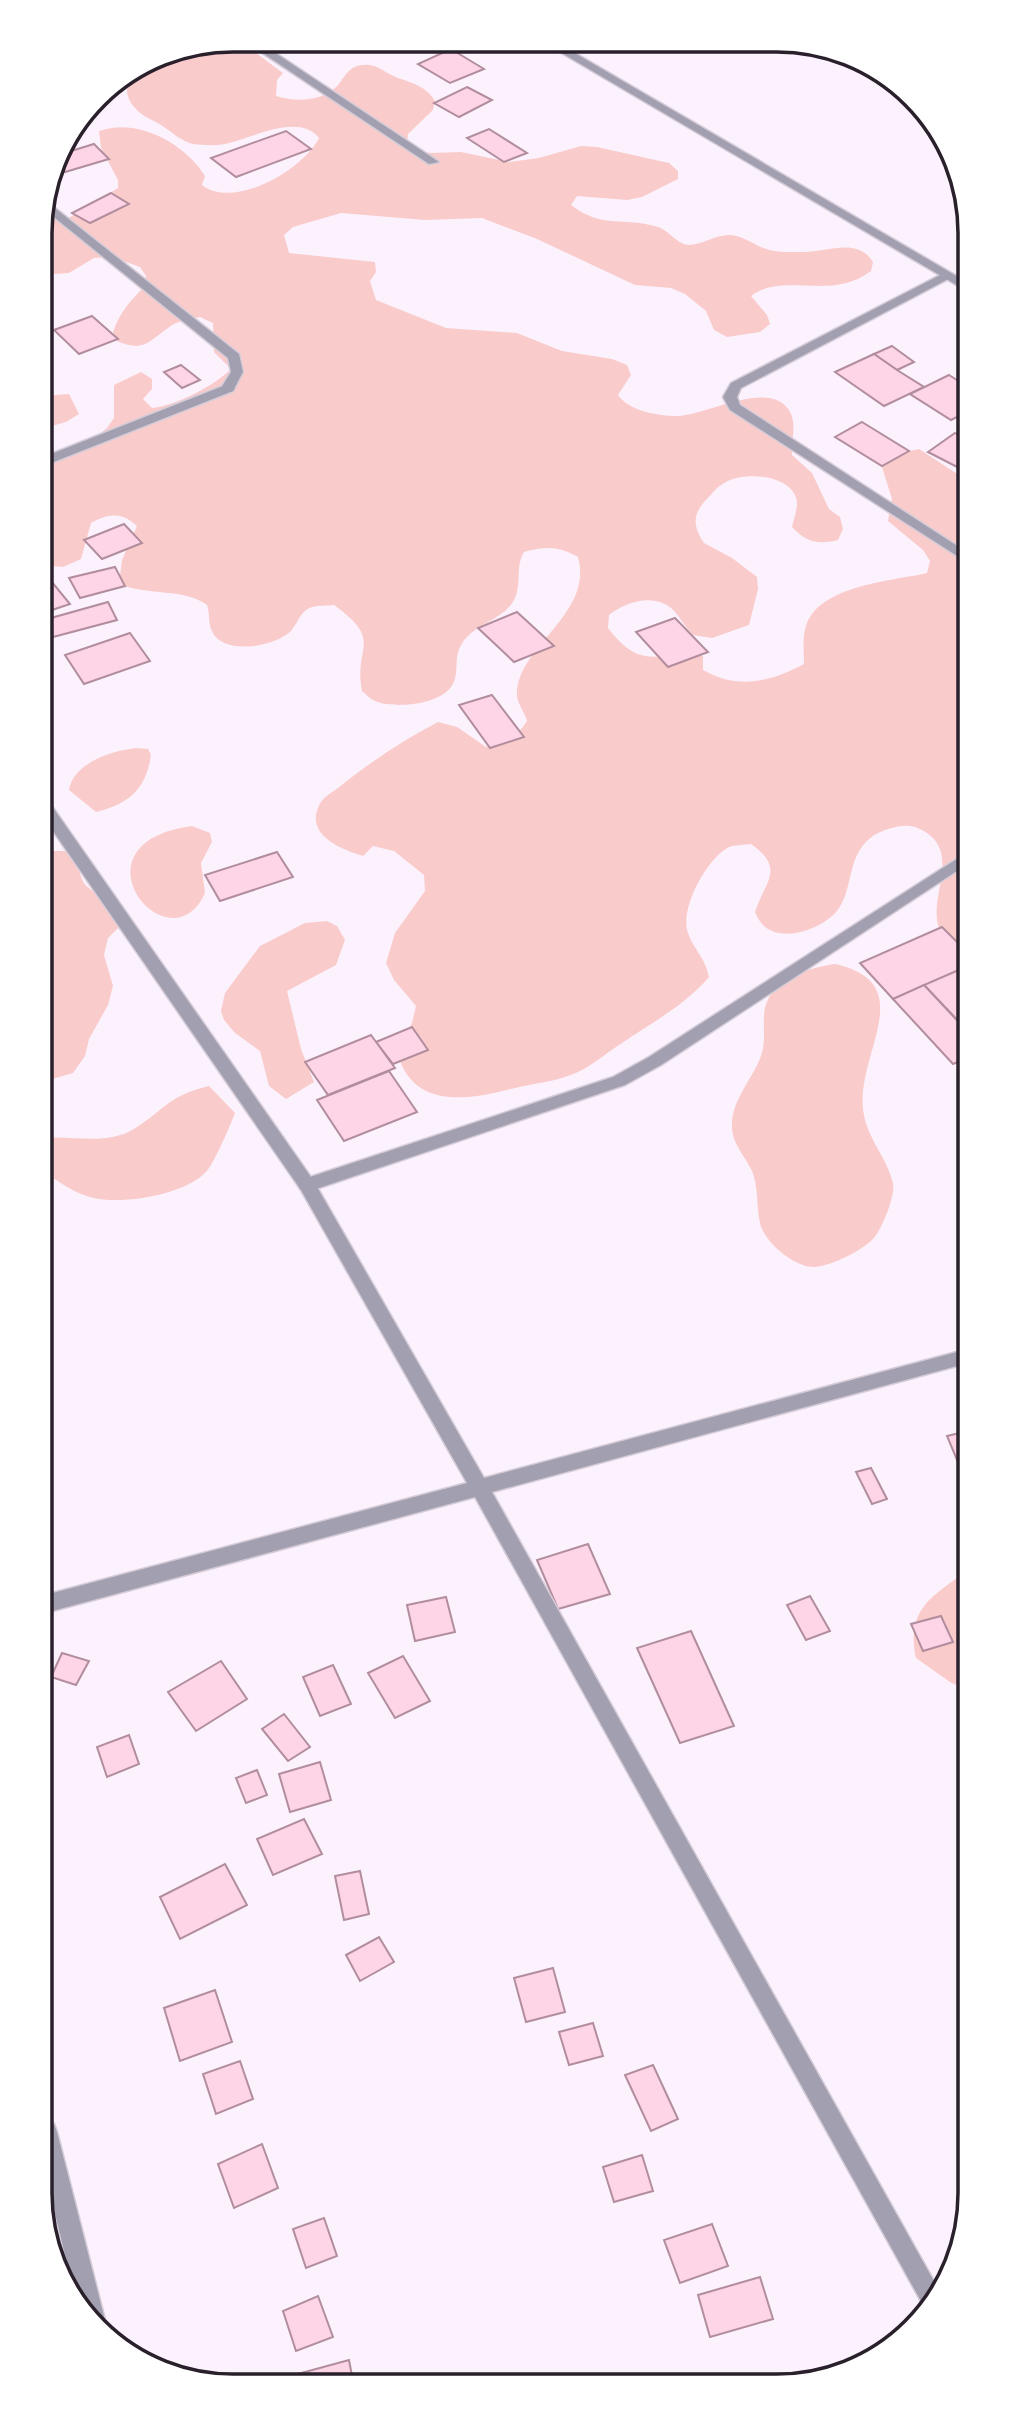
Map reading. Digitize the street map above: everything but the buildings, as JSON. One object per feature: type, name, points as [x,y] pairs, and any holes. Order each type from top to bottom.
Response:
[{"type":"street","points":[[266,52],[433,162]]},
{"type":"street","points":[[565,52],[958,282]]},
{"type":"street","points":[[53,458],[228,387],[237,372],[234,356],[54,211]]},
{"type":"street","points":[[948,276],[736,386],[730,397],[735,407],[958,552]]},
{"type":"street","points":[[53,817],[307,1185],[479,1486],[927,2294]]},
{"type":"street","points":[[307,1185],[619,1081],[655,1061],[958,863]]},
{"type":"street","points":[[52,1602],[958,1359]]},
{"type":"street","points":[[52,2156],[88,2300]]},
{"type":"shaded area","points":[[256,53],[283,73],[277,80],[276,96],[300,100],[317,98],[332,91],[351,69],[358,66],[377,67],[419,86],[435,101],[433,110],[408,134],[407,143],[416,150],[430,153],[461,152],[509,162],[539,158],[581,146],[669,163],[678,171],[678,179],[642,197],[627,200],[577,196],[571,205],[583,213],[604,220],[658,227],[690,245],[731,235],[776,251],[804,252],[851,248],[867,254],[873,262],[871,271],[855,280],[824,286],[778,286],[751,296],[767,315],[770,324],[760,332],[727,337],[714,330],[706,311],[685,294],[671,288],[635,285],[537,239],[482,218],[425,220],[341,213],[293,227],[284,235],[289,253],[375,262],[376,272],[370,281],[376,300],[446,328],[517,333],[562,351],[612,359],[627,365],[631,375],[618,395],[629,405],[644,412],[689,415],[736,401],[768,398],[781,402],[790,412],[793,427],[792,455],[812,473],[829,509],[840,517],[843,529],[838,540],[812,541],[792,527],[797,507],[796,499],[790,488],[782,483],[753,476],[733,479],[723,484],[701,505],[696,516],[696,526],[704,543],[732,558],[757,577],[758,589],[749,625],[712,638],[693,635],[668,606],[651,600],[633,603],[609,615],[608,628],[631,651],[642,655],[703,656],[703,670],[741,682],[766,679],[804,664],[806,626],[814,612],[826,602],[859,587],[927,573],[930,561],[923,550],[888,521],[892,499],[882,467],[887,456],[919,449],[958,474],[958,952],[947,942],[939,928],[937,904],[941,853],[937,842],[918,828],[892,828],[876,834],[865,843],[853,866],[843,902],[836,912],[821,924],[791,934],[772,931],[763,925],[755,912],[770,876],[768,861],[751,844],[731,846],[712,862],[704,873],[691,898],[688,911],[688,933],[709,977],[666,1014],[583,1069],[554,1080],[494,1093],[460,1097],[429,1092],[416,1085],[398,1055],[412,1023],[416,1006],[394,980],[386,963],[395,933],[425,891],[424,875],[394,851],[373,846],[363,856],[334,844],[320,831],[316,823],[316,813],[325,798],[362,770],[399,744],[438,722],[457,727],[486,747],[519,732],[527,721],[517,697],[519,679],[528,662],[575,597],[580,578],[578,557],[552,548],[524,552],[515,598],[506,610],[466,638],[458,651],[456,676],[451,687],[436,698],[404,705],[375,701],[362,691],[360,676],[363,636],[349,617],[334,605],[308,609],[283,637],[262,645],[237,646],[218,639],[211,628],[207,605],[198,600],[119,584],[122,560],[137,526],[121,516],[104,517],[91,523],[81,559],[63,567],[53,566],[53,458],[72,456],[107,428],[114,418],[114,385],[141,372],[152,379],[152,389],[143,399],[152,408],[194,394],[231,369],[214,352],[213,323],[200,317],[175,324],[139,346],[117,341],[113,332],[119,318],[145,286],[146,276],[140,267],[112,257],[94,258],[69,273],[53,274],[53,219],[67,219],[118,188],[118,180],[101,148],[99,131],[129,127],[159,136],[185,153],[196,164],[205,176],[202,185],[216,191],[232,193],[249,190],[283,174],[311,150],[319,138],[299,127],[287,127],[225,144],[188,143],[137,111],[131,103],[127,88],[164,66],[210,54]]},
{"type":"shaded area","points":[[69,394],[79,414],[53,426],[53,395]]},
{"type":"shaded area","points":[[137,748],[148,749],[151,755],[149,767],[140,786],[127,799],[96,812],[69,790],[78,772],[86,765],[106,755]]},
{"type":"shaded area","points":[[192,826],[210,833],[212,842],[201,863],[205,893],[189,913],[170,918],[152,911],[137,895],[131,875],[135,855],[154,837]]},
{"type":"shaded area","points":[[53,851],[70,851],[84,883],[106,897],[121,925],[108,938],[104,955],[113,986],[108,1005],[89,1039],[85,1056],[73,1073],[53,1079]]},
{"type":"shaded area","points":[[327,921],[337,926],[345,940],[336,965],[287,991],[301,1049],[314,1082],[286,1099],[269,1086],[260,1051],[235,1033],[224,1020],[221,1011],[225,993],[260,946],[305,923]]},
{"type":"shaded area","points":[[835,964],[861,974],[875,988],[880,1005],[863,1093],[864,1115],[869,1132],[890,1174],[893,1189],[887,1213],[872,1240],[845,1257],[815,1267],[790,1259],[767,1238],[760,1223],[754,1177],[736,1143],[732,1124],[735,1106],[763,1051],[764,1015],[766,1003],[772,993],[790,978]]},
{"type":"shaded area","points":[[209,1086],[235,1113],[218,1152],[207,1171],[197,1179],[168,1192],[118,1200],[90,1197],[53,1177],[53,1137],[101,1139],[123,1134],[145,1122],[175,1099]]},
{"type":"shaded area","points":[[958,1577],[958,1686],[916,1658],[914,1641],[919,1615],[925,1605]]}]
